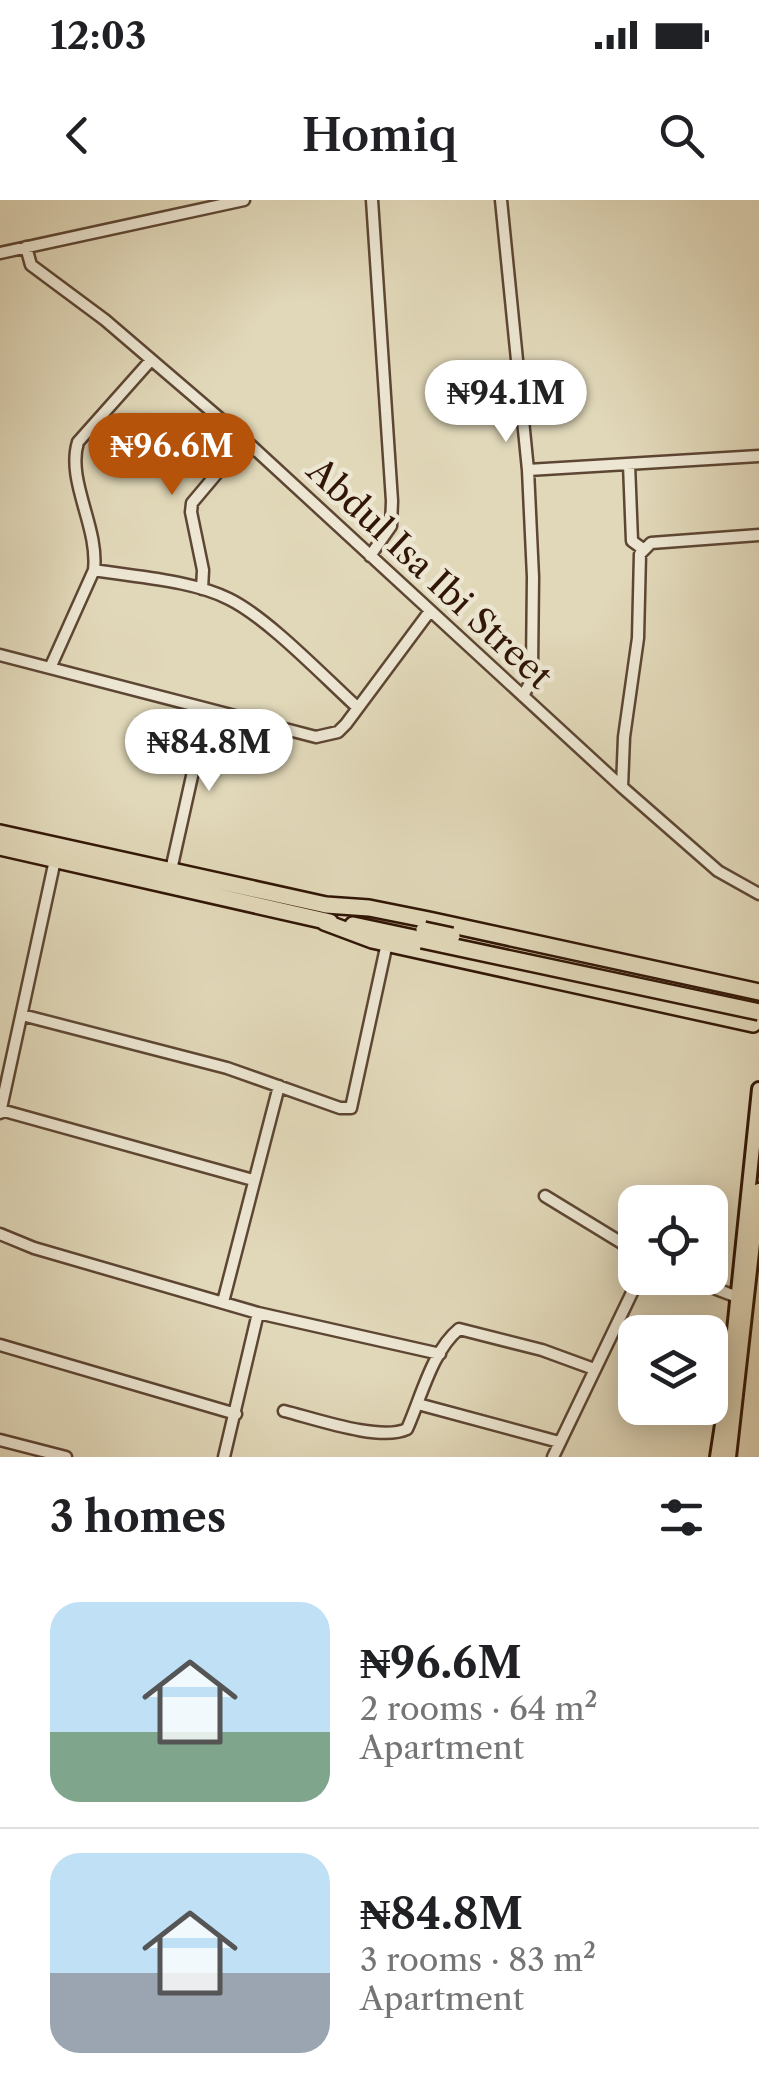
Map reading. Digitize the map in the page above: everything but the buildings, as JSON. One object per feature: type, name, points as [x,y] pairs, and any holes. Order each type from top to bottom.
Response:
[{"type":"highway","points":[[0,833],[171,870],[325,913],[387,943],[757,1023]]},
{"type":"highway","points":[[0,847],[759,1002]]},
{"type":"highway","points":[[325,913],[369,908],[759,993],[751,1008],[757,1023]]},
{"type":"highway","points":[[423,935],[757,1023]]},
{"type":"main road","points":[[729,1457],[759,1089]]},
{"type":"main road","points":[[717,1457],[741,1298],[757,1226],[759,1190]]},
{"type":"street","points":[[0,253],[244,200]]},
{"type":"street","points":[[370,556],[391,526],[392,502],[372,200]]},
{"type":"street","points":[[501,200],[528,470],[534,626],[531,681],[523,696]]},
{"type":"street","name":"Abdul Isa Ibi Street","points":[[26,247],[31,265],[76,296],[245,440],[622,787],[718,870],[759,894]]},
{"type":"street","points":[[50,668],[94,570],[85,501],[73,458],[78,442],[151,360]]},
{"type":"street","points":[[202,589],[203,570],[192,502],[245,440]]},
{"type":"street","points":[[528,470],[759,456]]},
{"type":"street","points":[[629,464],[632,541],[643,549]]},
{"type":"street","points":[[622,787],[643,549],[651,543],[759,535]]},
{"type":"street","points":[[94,570],[202,589],[228,598],[251,612],[358,708]]},
{"type":"street","points":[[0,655],[316,737],[338,732],[430,611]]},
{"type":"street","points":[[171,870],[207,709]]},
{"type":"street","points":[[55,860],[0,1112],[253,1180]]},
{"type":"street","points":[[22,1015],[227,1068],[340,1108],[351,1108],[387,943]]},
{"type":"street","points":[[224,1302],[279,1086]]},
{"type":"street","points":[[545,1196],[618,1241]]},
{"type":"street","points":[[0,1234],[34,1248],[258,1314],[440,1354]]},
{"type":"street","points":[[728,1293],[741,1298]]},
{"type":"street","points":[[553,1457],[631,1295]]},
{"type":"street","points":[[224,1457],[258,1314]]},
{"type":"street","points":[[284,1411],[350,1427],[398,1433],[407,1429],[440,1354],[449,1337],[459,1329],[542,1350],[594,1370]]},
{"type":"street","points":[[0,1345],[236,1414]]},
{"type":"street","points":[[418,1404],[558,1442]]},
{"type":"street","points":[[0,1440],[66,1457]]}]
